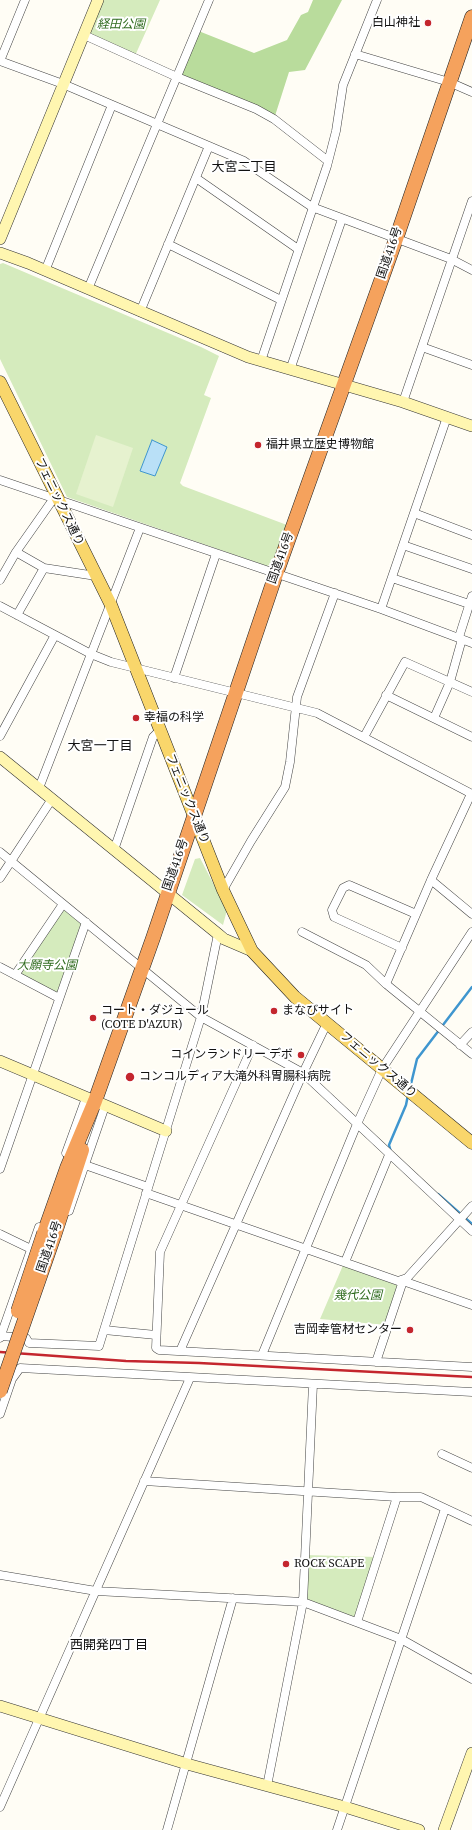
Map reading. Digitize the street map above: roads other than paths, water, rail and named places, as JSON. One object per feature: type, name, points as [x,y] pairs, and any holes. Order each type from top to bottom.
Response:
[{"type":"highway","name":"国道416号","points":[[0,1363],[49,1234],[77,1170],[96,1102],[234,694],[396,239],[472,17]]},
{"type":"highway","name":"国道416号","points":[[0,1391],[49,1234]]},
{"type":"main road","name":"フェニックス通り","points":[[0,382],[56,499],[111,605],[223,890],[252,951],[286,989],[472,1143]]},
{"type":"street","points":[[25,0],[0,61],[63,84],[158,123],[244,161],[312,207],[451,259],[472,270]]},
{"type":"street","points":[[0,239],[98,0]]},
{"type":"street","points":[[88,289],[209,0]]},
{"type":"street","points":[[261,361],[328,161],[336,131],[343,85],[377,0]]},
{"type":"street","points":[[84,35],[274,119],[328,161]]},
{"type":"street","points":[[355,54],[449,82],[472,92]]},
{"type":"street","points":[[45,271],[112,105]]},
{"type":"street","points":[[140,312],[209,146]]},
{"type":"street","points":[[196,178],[298,249]]},
{"type":"street","points":[[403,402],[472,201]]},
{"type":"street","points":[[290,370],[342,219]]},
{"type":"street","points":[[168,244],[281,300]]},
{"type":"street","points":[[0,253],[261,361],[403,402],[472,426]]},
{"type":"street","points":[[422,347],[472,365]]},
{"type":"street","points":[[381,609],[447,417]]},
{"type":"street","points":[[0,480],[335,593],[472,643]]},
{"type":"street","points":[[0,580],[16,552],[56,499]]},
{"type":"street","points":[[414,513],[472,535]]},
{"type":"street","points":[[39,788],[140,528]]},
{"type":"street","points":[[403,545],[472,569]]},
{"type":"street","points":[[16,552],[44,568],[96,576]]},
{"type":"street","points":[[174,678],[216,554]]},
{"type":"street","points":[[17,615],[44,568]]},
{"type":"street","points":[[392,578],[471,601],[460,638],[450,682],[434,718]]},
{"type":"street","points":[[223,890],[251,841],[285,787],[290,762],[297,697],[335,593]]},
{"type":"street","points":[[0,606],[91,654],[111,662],[234,694],[317,713],[471,794],[431,880],[386,984]]},
{"type":"street","points":[[0,736],[55,635]]},
{"type":"street","points":[[364,737],[405,662],[472,692]]},
{"type":"street","points":[[386,695],[472,737]]},
{"type":"street","points":[[114,850],[153,736],[160,730]]},
{"type":"street","points":[[0,757],[224,939],[252,951]]},
{"type":"street","points":[[0,878],[52,799]]},
{"type":"street","points":[[0,852],[201,1017],[303,1073],[472,1232]]},
{"type":"street","points":[[431,880],[472,914]]},
{"type":"street","points":[[402,948],[334,917],[332,910],[343,888],[349,885],[416,914]]},
{"type":"street","points":[[15,975],[64,904]]},
{"type":"street","points":[[0,1169],[2,1154],[86,922]]},
{"type":"street","points":[[302,932],[366,965],[386,984],[472,1054]]},
{"type":"street","points":[[262,1355],[357,1124],[382,1069],[419,1010],[472,932]]},
{"type":"street","points":[[26,1338],[29,1343],[99,1346],[201,1017],[218,934]]},
{"type":"street","points":[[0,967],[59,998]]},
{"type":"street","points":[[180,1351],[303,1073],[327,1023]]},
{"type":"street","points":[[460,1045],[472,1032]]},
{"type":"street","points":[[253,1045],[160,1252],[156,1348],[159,1350],[472,1367]]},
{"type":"street","points":[[0,1060],[166,1131]]},
{"type":"street","points":[[26,1338],[85,1165],[96,1102]]},
{"type":"street","points":[[26,1338],[0,1337],[31,1249],[96,1102]]},
{"type":"street","points":[[345,1262],[389,1155]]},
{"type":"street","points":[[85,1165],[180,1205],[398,1281],[403,1281],[472,1305]]},
{"type":"street","points":[[376,1362],[403,1281],[472,1206]]},
{"type":"street","points":[[0,1234],[31,1249]]},
{"type":"street","points":[[104,1330],[156,1335]]},
{"type":"street","points":[[0,1414],[12,1379],[20,1368],[472,1392]]},
{"type":"street","points":[[0,1377],[12,1379]]},
{"type":"street","points":[[0,1807],[190,1378]]},
{"type":"street","points":[[267,1786],[303,1602],[313,1384]]},
{"type":"street","points":[[442,1454],[472,1468]]},
{"type":"street","points":[[144,1482],[397,1497],[421,1497],[472,1521]]},
{"type":"street","points":[[357,1622],[397,1497]]},
{"type":"street","points":[[337,1830],[445,1509]]},
{"type":"street","points":[[0,1575],[96,1591],[303,1602],[401,1639],[472,1679]]},
{"type":"street","points":[[167,1830],[233,1598]]},
{"type":"street","points":[[0,1706],[187,1764],[345,1807],[419,1830]]},
{"type":"street","points":[[444,1830],[472,1753]]},
{"type":"water","points":[[152,440],[167,447],[155,476],[140,471]]},
{"type":"waterway","points":[[410,1088],[417,1059],[472,987]]},
{"type":"waterway","points":[[391,1152],[389,1145],[406,1105],[408,1095]]},
{"type":"waterway","points":[[438,1194],[472,1224]]},
{"type":"railway","points":[[0,1352],[126,1361],[199,1363],[472,1377]]},
{"type":"place","name":"白山神社","points":[[428,23]]},
{"type":"place","name":"福井県立歴史博物館","points":[[258,445]]},
{"type":"place","name":"幸福の科学","points":[[136,718]]},
{"type":"place","name":"まなびサイト","points":[[274,1011]]},
{"type":"place","name":"コート・ダジュール (COTE D'AZUR)","points":[[93,1018]]},
{"type":"place","name":"コインランドリー デボ","points":[[301,1055]]},
{"type":"place","name":"コンコルディア大滝外科胃腸科病院","points":[[130,1077]]},
{"type":"place","name":"吉岡幸管材センター","points":[[410,1330]]},
{"type":"place","name":"ROCK SCAPE","points":[[286,1564]]},
{"type":"district","name":"大宮二丁目","points":[[244,168]]},
{"type":"district","name":"大宮一丁目","points":[[100,747]]},
{"type":"district","name":"西開発四丁目","points":[[109,1646]]},
{"type":"park label","name":"経田公園","points":[[121,25]]},
{"type":"park label","name":"大願寺公園","points":[[47,966]]},
{"type":"park label","name":"幾代公園","points":[[358,1296]]}]
